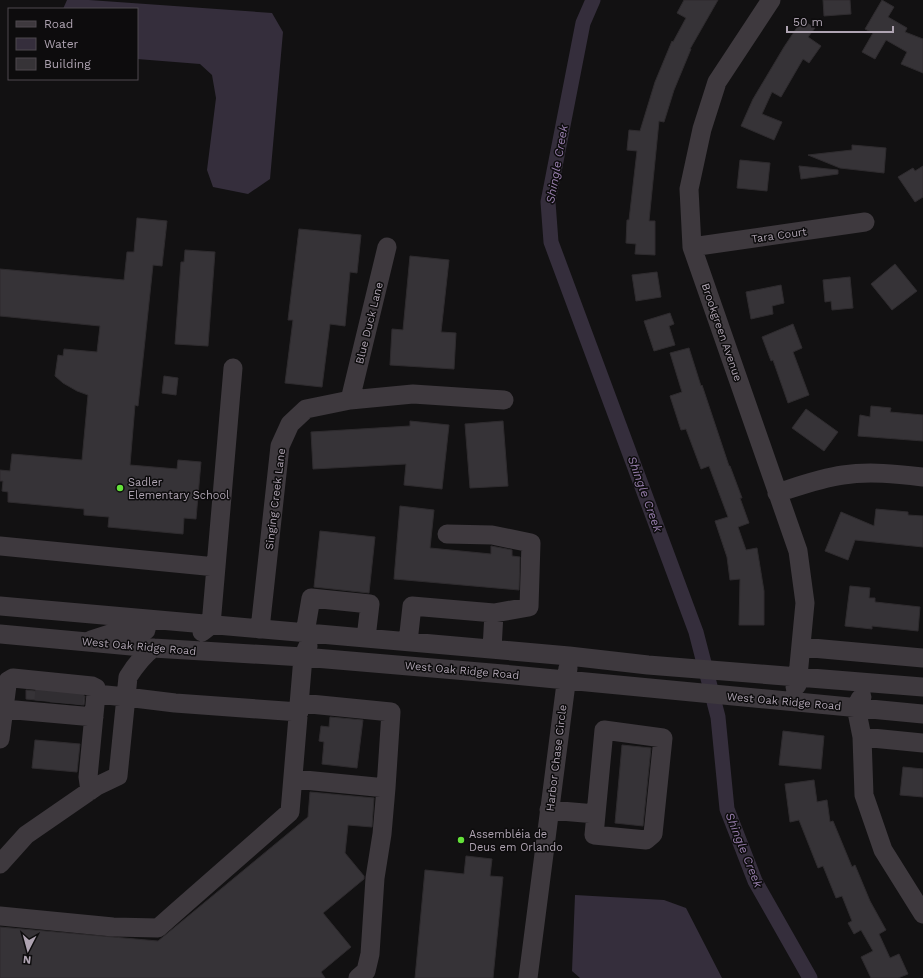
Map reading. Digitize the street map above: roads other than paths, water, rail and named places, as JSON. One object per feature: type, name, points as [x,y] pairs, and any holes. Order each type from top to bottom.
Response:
[{"type":"street","name":"Brookgreen Avenue","points":[[772,0],[717,82],[702,129],[689,189],[692,247],[798,551],[805,603],[798,676]]},
{"type":"street","name":"Tara Court","points":[[692,247],[865,222]]},
{"type":"street","name":"Blue Duck Lane","points":[[350,400],[387,247]]},
{"type":"street","points":[[212,625],[233,368]]},
{"type":"street","name":"Singing Creek Lane","points":[[260,629],[280,446],[290,424],[306,410],[350,400],[413,394],[504,400]]},
{"type":"street","points":[[778,493],[843,474],[880,473],[923,477]]},
{"type":"street","points":[[0,916],[113,927],[158,928],[290,812],[294,779],[303,657],[309,645],[383,653],[403,642],[412,606],[494,613],[529,607],[531,543],[492,535],[447,534]]},
{"type":"street","points":[[0,546],[216,567]]},
{"type":"street","points":[[305,633],[311,598],[370,604],[366,638]]},
{"type":"street","points":[[0,606],[492,649],[666,666],[923,687]]},
{"type":"street","points":[[492,649],[494,613]]},
{"type":"street","points":[[84,642],[128,628],[198,635],[212,625]]},
{"type":"street","name":"West Oak Ridge Road","points":[[0,634],[153,648],[303,657],[923,714]]},
{"type":"street","points":[[109,644],[121,659],[128,678]]},
{"type":"street","points":[[801,647],[923,658]]},
{"type":"street","points":[[0,864],[26,835],[90,791],[118,776],[128,678],[144,654],[153,648]]},
{"type":"street","name":"Harbor Chase Circle","points":[[528,978],[569,656]]},
{"type":"street","points":[[700,693],[719,683],[736,683],[789,689],[794,688],[797,685],[798,676]]},
{"type":"street","points":[[0,739],[7,685],[8,680],[12,678],[59,697],[94,717]]},
{"type":"street","points":[[4,709],[59,697],[92,686],[96,688],[88,777],[90,791]]},
{"type":"street","points":[[96,694],[175,703],[391,712],[386,788],[382,834],[375,878],[370,954],[366,971],[358,978]]},
{"type":"street","points":[[923,701],[864,696],[860,699],[856,707],[862,737],[864,794],[866,802],[883,850],[923,914]]},
{"type":"street","points":[[604,730],[663,738],[653,834],[646,840],[594,835],[596,814],[604,730]]},
{"type":"street","points":[[862,737],[923,743]]},
{"type":"street","points":[[294,779],[386,788]]},
{"type":"street","points":[[550,810],[596,814]]},
{"type":"water","points":[[67,0],[89,0],[272,13],[283,32],[270,179],[248,194],[213,187],[207,170],[216,98],[212,75],[200,64],[138,59],[138,8],[63,8]]},
{"type":"water","points":[[575,895],[664,900],[686,908],[722,978],[580,978],[572,971]]},
{"type":"waterway","name":"Shingle Creek","points":[[593,0],[583,23],[548,202],[551,242],[696,632],[718,717],[727,809],[755,881],[810,978]]},
{"type":"tunnel","points":[[44,701],[45,687]]},
{"type":"tunnel","points":[[59,703],[60,689]]},
{"type":"tunnel","points":[[73,704],[75,690]]},
{"type":"place","name":"Sadler Elementary School","points":[[120,488]]},
{"type":"place","name":"Assembléia de Deus em Orlando","points":[[461,840]]}]
